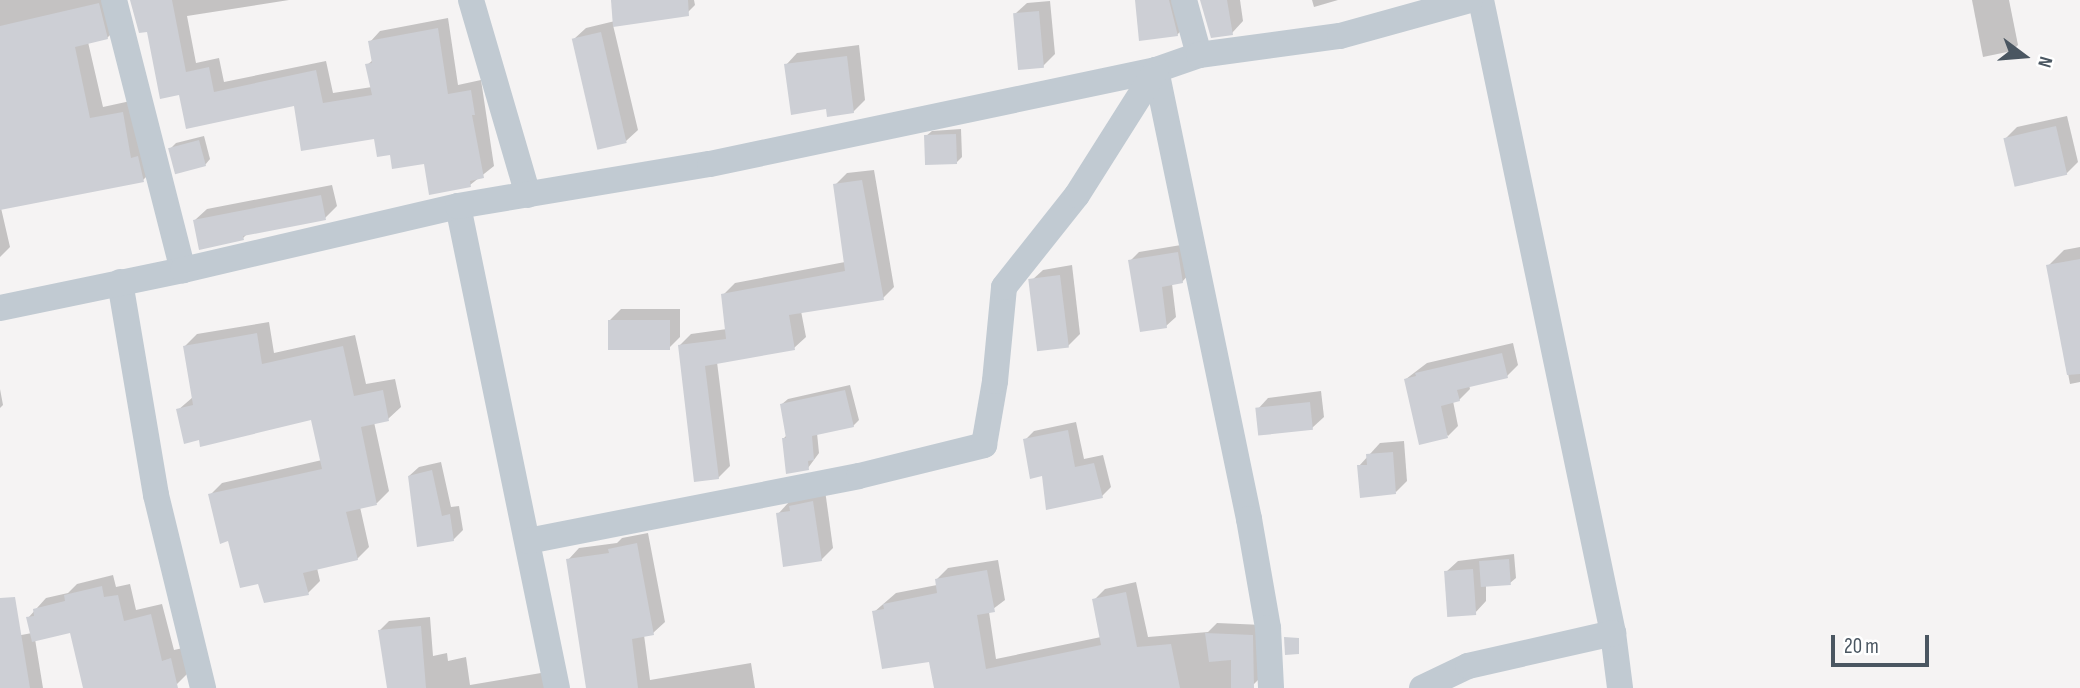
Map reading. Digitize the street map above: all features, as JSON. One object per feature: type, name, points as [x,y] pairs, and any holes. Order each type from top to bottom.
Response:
[{"type":"street","points":[[114,0],[183,270]]},
{"type":"street","points":[[471,0],[528,195]]},
{"type":"street","points":[[1184,0],[1199,55]]},
{"type":"street","points":[[0,308],[183,270],[458,206],[710,164],[1156,70],[1199,55],[1340,36],[1470,0]]},
{"type":"street","points":[[1481,0],[1613,634],[1620,688]]},
{"type":"street","points":[[528,541],[859,476],[984,445],[995,381],[1004,286],[1077,195],[1156,70]]},
{"type":"street","points":[[1156,70],[1249,519],[1268,628],[1271,688]]},
{"type":"street","points":[[458,206],[557,688]]},
{"type":"street","points":[[120,282],[156,495],[203,688]]},
{"type":"street","points":[[1422,688],[1468,666],[1613,634]]},
{"type":"building","points":[[130,0],[172,0],[186,72],[209,67],[214,92],[316,70],[323,103],[372,95],[365,64],[372,63],[368,41],[438,28],[448,94],[471,90],[475,115],[472,115],[484,178],[470,181],[471,187],[429,195],[424,164],[392,169],[390,155],[377,157],[374,139],[301,151],[294,106],[186,129],[179,95],[160,99],[147,32],[139,33]]},
{"type":"building","points":[[611,0],[688,0],[689,16],[613,27]]},
{"type":"building","points":[[1135,0],[1169,0],[1178,36],[1139,41]]},
{"type":"building","points":[[1200,0],[1227,0],[1233,35],[1211,38]]},
{"type":"building","points":[[99,3],[108,39],[75,47],[90,118],[123,112],[131,158],[138,156],[144,182],[0,210],[0,26]]},
{"type":"building","points":[[1039,11],[1044,68],[1018,70],[1013,13]]},
{"type":"building","points":[[601,32],[627,143],[597,150],[572,39]]},
{"type":"building","points":[[847,56],[854,113],[827,117],[826,109],[791,115],[784,64]]},
{"type":"building","points":[[2056,126],[2067,175],[2015,187],[2003,138]]},
{"type":"building","points":[[956,134],[957,164],[925,165],[924,135]]},
{"type":"building","points":[[199,140],[206,166],[175,174],[168,148]]},
{"type":"building","points":[[862,180],[884,300],[789,315],[795,350],[705,366],[719,479],[694,482],[678,345],[726,339],[721,294],[845,271],[833,184]]},
{"type":"building","points":[[321,195],[326,220],[243,236],[244,240],[199,250],[193,220]]},
{"type":"building","points":[[1178,252],[1183,283],[1162,287],[1167,328],[1140,332],[1128,260]]},
{"type":"building","points":[[2080,259],[2080,374],[2067,375],[2046,265]]},
{"type":"building","points":[[1060,275],[1069,347],[1037,351],[1028,279]]},
{"type":"building","points":[[608,320],[670,320],[670,350],[608,350]]},
{"type":"building","points":[[257,333],[262,364],[343,346],[354,396],[383,390],[389,421],[361,427],[377,505],[346,512],[358,560],[303,573],[309,595],[264,603],[258,584],[240,588],[228,541],[220,544],[208,494],[322,469],[311,420],[200,447],[199,440],[184,444],[176,409],[193,405],[183,346]]},
{"type":"building","points":[[1502,353],[1508,378],[1457,390],[1460,401],[1441,406],[1448,438],[1419,445],[1404,379],[1416,376],[1415,373]]},
{"type":"building","points":[[845,390],[854,427],[812,436],[814,460],[808,461],[809,470],[786,474],[782,438],[786,438],[780,404]]},
{"type":"building","points":[[1310,402],[1313,430],[1258,436],[1255,408]]},
{"type":"building","points":[[1068,430],[1075,467],[1094,463],[1103,498],[1046,510],[1042,476],[1030,479],[1023,439]]},
{"type":"building","points":[[1393,452],[1396,494],[1360,498],[1357,465],[1367,465],[1366,454]]},
{"type":"building","points":[[432,470],[442,516],[450,514],[454,541],[417,547],[408,476]]},
{"type":"building","points":[[813,501],[822,561],[783,567],[776,513],[790,511],[789,506]]},
{"type":"building","points":[[637,543],[654,635],[632,639],[638,688],[586,688],[566,559],[609,553],[608,549]]},
{"type":"building","points":[[1509,559],[1511,585],[1481,587],[1479,561]]},
{"type":"building","points":[[1473,569],[1476,615],[1447,617],[1444,571]]},
{"type":"building","points":[[987,570],[995,612],[977,615],[986,669],[1101,645],[1092,599],[1126,592],[1137,647],[1171,644],[1180,688],[934,688],[929,662],[882,669],[872,611],[884,609],[883,604],[937,593],[935,579]]},
{"type":"building","points":[[102,586],[104,597],[118,595],[124,621],[151,614],[162,661],[171,658],[178,688],[83,688],[70,633],[32,642],[26,617],[34,616],[33,609],[65,601],[64,595]]},
{"type":"building","points":[[15,597],[30,688],[0,688],[0,598]]},
{"type":"building","points":[[421,626],[426,688],[387,688],[378,630]]},
{"type":"building","points":[[1205,633],[1253,635],[1254,688],[1231,688],[1231,660],[1209,662]]},
{"type":"building","points":[[1284,637],[1299,638],[1299,654],[1285,655]]}]
